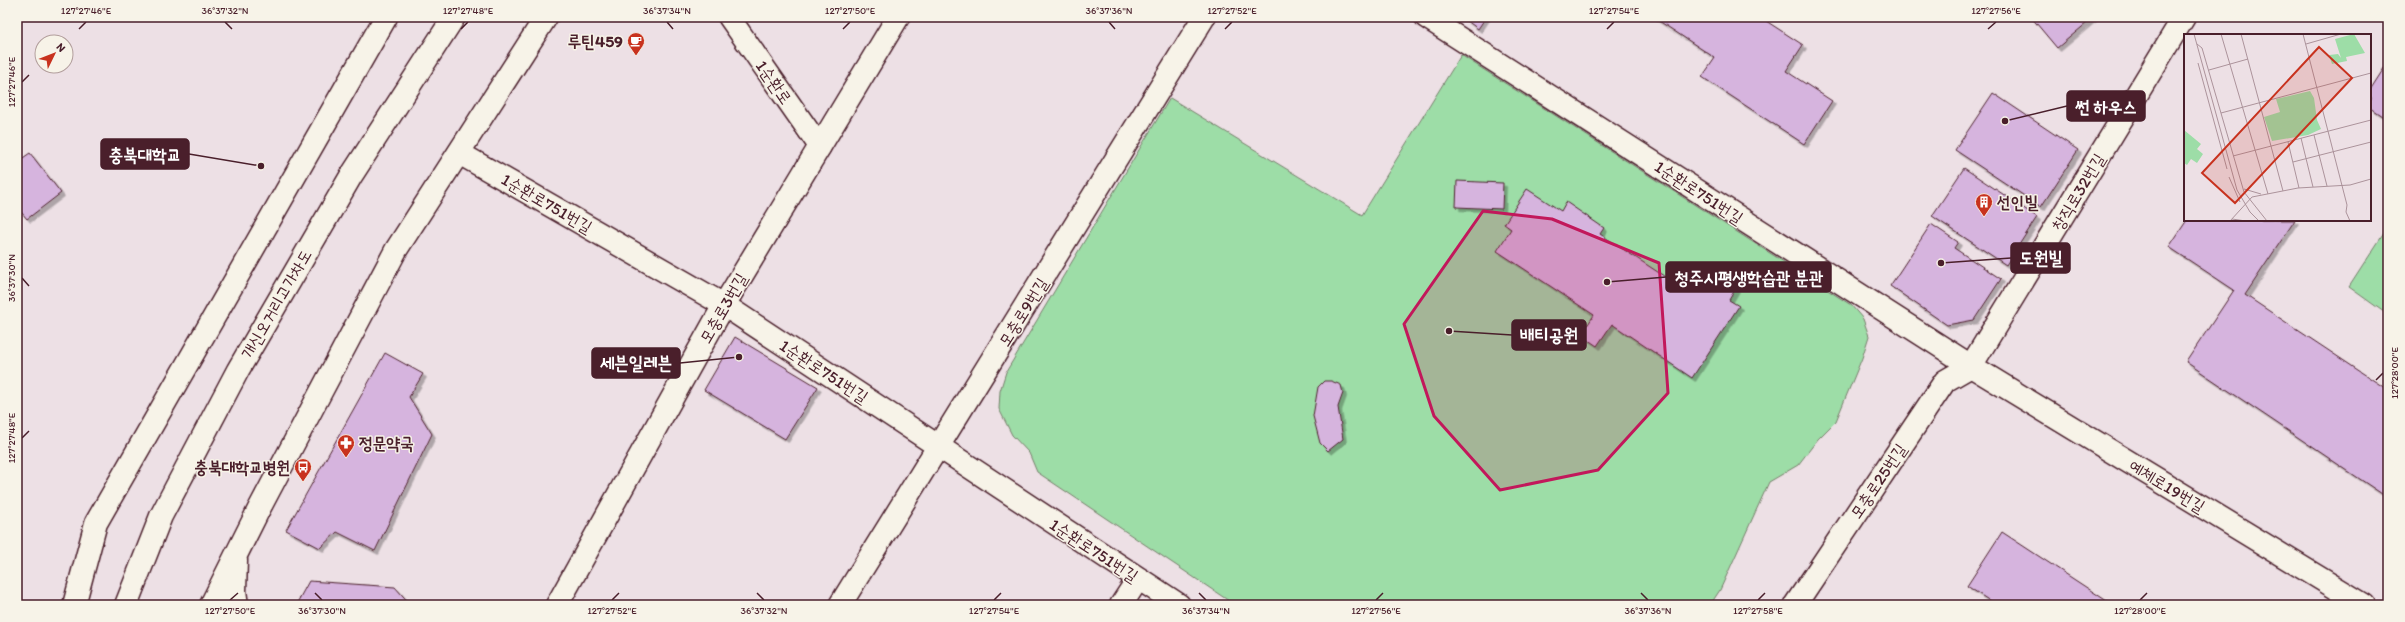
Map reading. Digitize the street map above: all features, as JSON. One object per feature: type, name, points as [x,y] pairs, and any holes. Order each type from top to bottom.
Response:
[{"type":"street","points":[[79,601],[96,523],[386,17]]},
{"type":"street","name":"개신오거리고가차도","points":[[126,605],[161,516],[238,370],[351,176],[454,17]]},
{"type":"street","points":[[211,605],[237,552],[396,250],[546,17]]},
{"type":"street","name":"모충로3번길","points":[[558,605],[724,305],[898,17]]},
{"type":"street","name":"모충로9번길","points":[[840,605],[1204,17]]},
{"type":"street","name":"1순환로751번길","points":[[1426,17],[1971,366]]},
{"type":"street","name":"창직로32번길","points":[[1971,366],[2184,17]]},
{"type":"street","name":"1순환로751번길","points":[[459,153],[724,305],[1178,605]]},
{"type":"street","name":"모충로25번길","points":[[1795,605],[1945,381],[1971,366]]},
{"type":"street","name":"예체로19번길","points":[[1971,366],[2364,605]]},
{"type":"street","points":[[237,552],[235,591],[237,605]]},
{"type":"street","points":[[1121,605],[1138,579]]},
{"type":"lane","name":"1순환로","points":[[728,17],[820,147]]},
{"type":"highlighted area","points":[[1483,211],[1552,219],[1659,263],[1668,393],[1598,470],[1500,490],[1434,416],[1404,324]]},
{"type":"green space","points":[[1461,55],[1851,305],[1863,319],[1869,336],[1862,358],[1836,421],[1818,439],[1798,465],[1769,482],[1720,590],[1710,605],[1235,605],[1037,472],[1029,453],[1012,435],[999,409],[1000,391],[1006,372],[1170,98],[1362,215]]},
{"type":"green space","points":[[2388,227],[2388,315],[2349,287]]},
{"type":"building","points":[[1462,17],[1486,17],[1478,29]]},
{"type":"building","points":[[1653,17],[1760,17],[1803,45],[1786,71],[1832,101],[1804,144],[1702,77],[1715,58]]},
{"type":"building","points":[[2031,17],[2094,17],[2057,48]]},
{"type":"building","points":[[2388,62],[2388,120],[2371,109],[2371,88]]},
{"type":"building","points":[[1993,93],[2078,150],[2041,207],[1955,150]]},
{"type":"building","points":[[30,153],[61,193],[27,219],[17,207],[17,162]]},
{"type":"building","name":"선인빌","points":[[1964,168],[2037,217],[2006,265],[1932,216]]},
{"type":"building","points":[[1457,181],[1503,183],[1502,209],[1456,207]]},
{"type":"building","points":[[1527,189],[1561,211],[1566,202],[1604,228],[1600,234],[1676,284],[1687,268],[1703,279],[1708,271],[1736,288],[1729,300],[1739,306],[1692,378],[1612,324],[1597,346],[1581,335],[1594,315],[1497,251],[1511,229],[1504,224]]},
{"type":"building","points":[[2186,221],[2294,221],[2245,295],[2388,390],[2388,498],[2186,362],[2234,290],[2169,247]]},
{"type":"building","points":[[1931,224],[1958,242],[1954,248],[2001,279],[1974,320],[1947,325],[1890,286]]},
{"type":"building","points":[[735,337],[818,387],[785,439],[704,390]]},
{"type":"building","points":[[385,353],[423,374],[409,397],[432,434],[375,551],[337,532],[320,548],[286,530]]},
{"type":"building","points":[[1324,381],[1331,381],[1341,385],[1343,393],[1338,407],[1343,439],[1328,451],[1320,443],[1313,416],[1318,387]]},
{"type":"building","points":[[2002,532],[2113,605],[1996,605],[1967,586]]},
{"type":"building","points":[[309,581],[395,587],[411,605],[301,605],[298,601]]},
{"type":"place","name":"루틴459","points":[[636,56]]},
{"type":"place","name":"썬 하우스","points":[[2005,121]]},
{"type":"place","name":"충북대학교","points":[[261,166]]},
{"type":"place","name":"선인빌","points":[[1984,217]]},
{"type":"place","name":"도원빌","points":[[1941,263]]},
{"type":"place","name":"청주시평생학습관 분관","points":[[1607,282]]},
{"type":"place","name":"배티공원","points":[[1449,331]]},
{"type":"place","name":"세븐일레븐","points":[[739,357]]},
{"type":"place","name":"정문약국","points":[[346,458]]},
{"type":"place","name":"충북대학교병원","points":[[303,482]]}]
